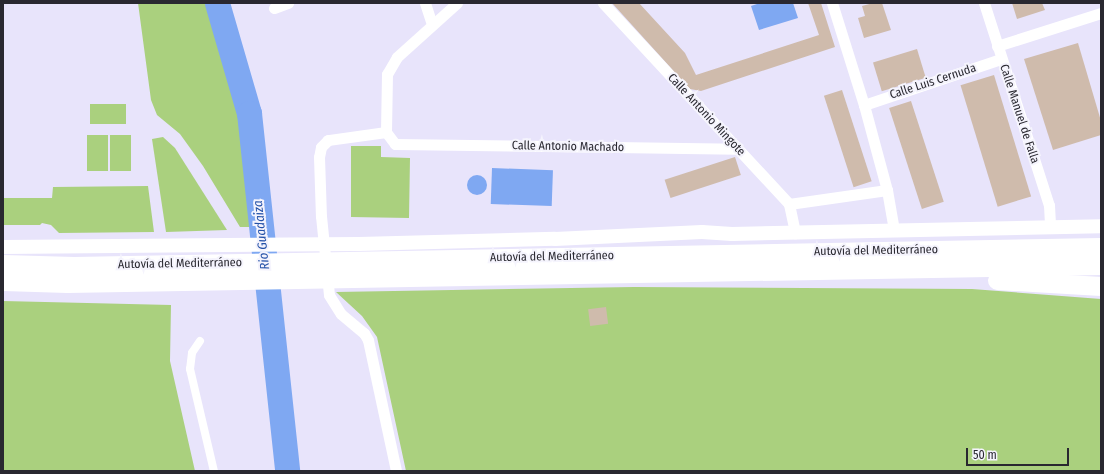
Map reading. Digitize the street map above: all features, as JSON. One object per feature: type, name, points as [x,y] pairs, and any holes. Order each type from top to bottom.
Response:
[{"type":"highway","points":[[1006,249],[1047,238],[1101,234]]},
{"type":"highway","name":"Autovía del Mediterráneo","points":[[3,264],[361,261],[1101,247]]},
{"type":"highway","name":"Autovía del Mediterráneo","points":[[361,261],[929,269],[1101,266]]},
{"type":"highway","name":"Autovía del Mediterráneo","points":[[3,281],[67,283],[199,263]]},
{"type":"highway","points":[[929,269],[969,279],[1101,286]]},
{"type":"street","points":[[274,8],[288,3]]},
{"type":"street","points":[[425,3],[432,25]]},
{"type":"street","points":[[396,471],[368,340],[364,333],[341,314],[330,295],[321,216],[319,157],[321,147],[328,140],[386,132],[387,74],[397,57],[457,3]]},
{"type":"street","name":"Calle Antonio Mingote","points":[[603,3],[789,204]]},
{"type":"street","points":[[832,3],[864,105],[887,190],[894,230]]},
{"type":"street","name":"Calle Manuel de Falla","points":[[984,3],[1049,205],[1050,226]]},
{"type":"street","points":[[997,46],[1101,13]]},
{"type":"street","name":"Calle Luis Cernuda","points":[[864,105],[1001,59]]},
{"type":"street","name":"Calle Antonio Machado","points":[[386,132],[390,140],[400,146],[737,149]]},
{"type":"street","points":[[795,233],[789,204],[887,190]]},
{"type":"street","points":[[3,247],[199,263],[361,261],[555,239],[702,232],[795,233],[1101,226]]},
{"type":"street","points":[[200,341],[192,354],[190,369],[214,471]]},
{"type":"green space","points":[[138,3],[211,3],[230,63],[245,131],[255,227],[240,227],[203,166],[180,134],[157,115],[151,100]]},
{"type":"green space","points":[[90,104],[126,104],[126,124],[90,124]]},
{"type":"green space","points":[[87,135],[108,135],[108,171],[87,171]]},
{"type":"green space","points":[[110,135],[131,135],[131,171],[110,171]]},
{"type":"green space","points":[[163,137],[175,148],[227,230],[166,232],[152,139]]},
{"type":"green space","points":[[351,146],[381,146],[381,157],[410,158],[409,218],[351,217]]},
{"type":"green space","points":[[148,186],[154,232],[59,233],[51,225],[42,223],[40,225],[3,225],[3,198],[52,198],[53,187]]},
{"type":"green space","points":[[634,287],[972,289],[1101,299],[1101,471],[406,471],[377,337],[362,316],[336,292]]},
{"type":"green space","points":[[3,301],[171,305],[170,361],[195,471],[3,471]]},
{"type":"water","points":[[760,3],[793,3],[798,18],[759,30],[751,6]]},
{"type":"water","points":[[492,168],[553,170],[552,206],[491,204]]},
{"type":"water","points":[[477,175],[484,178],[487,185],[484,192],[477,195],[470,192],[467,185],[470,178]]},
{"type":"building","points":[[612,3],[639,3],[685,53],[696,75],[819,35],[808,3],[821,3],[835,47],[701,91],[690,89]]},
{"type":"building","points":[[873,3],[882,3],[891,30],[864,38],[858,18],[865,16],[862,6]]},
{"type":"building","points":[[1012,3],[1042,3],[1045,10],[1017,19]]},
{"type":"building","points":[[1078,43],[1101,121],[1101,135],[1053,150],[1024,59]]},
{"type":"building","points":[[917,49],[926,78],[882,91],[873,62]]},
{"type":"building","points":[[994,75],[1031,196],[998,207],[961,85]]},
{"type":"building","points":[[842,90],[872,181],[854,187],[824,96]]},
{"type":"building","points":[[911,101],[944,202],[922,209],[889,108]]},
{"type":"building","points":[[735,157],[741,175],[670,198],[665,180]]},
{"type":"building","points":[[606,307],[608,324],[590,326],[588,309]]},
{"type":"waterway","name":"Rio Guadaiza","points":[[217,3],[249,113],[287,471]]}]
